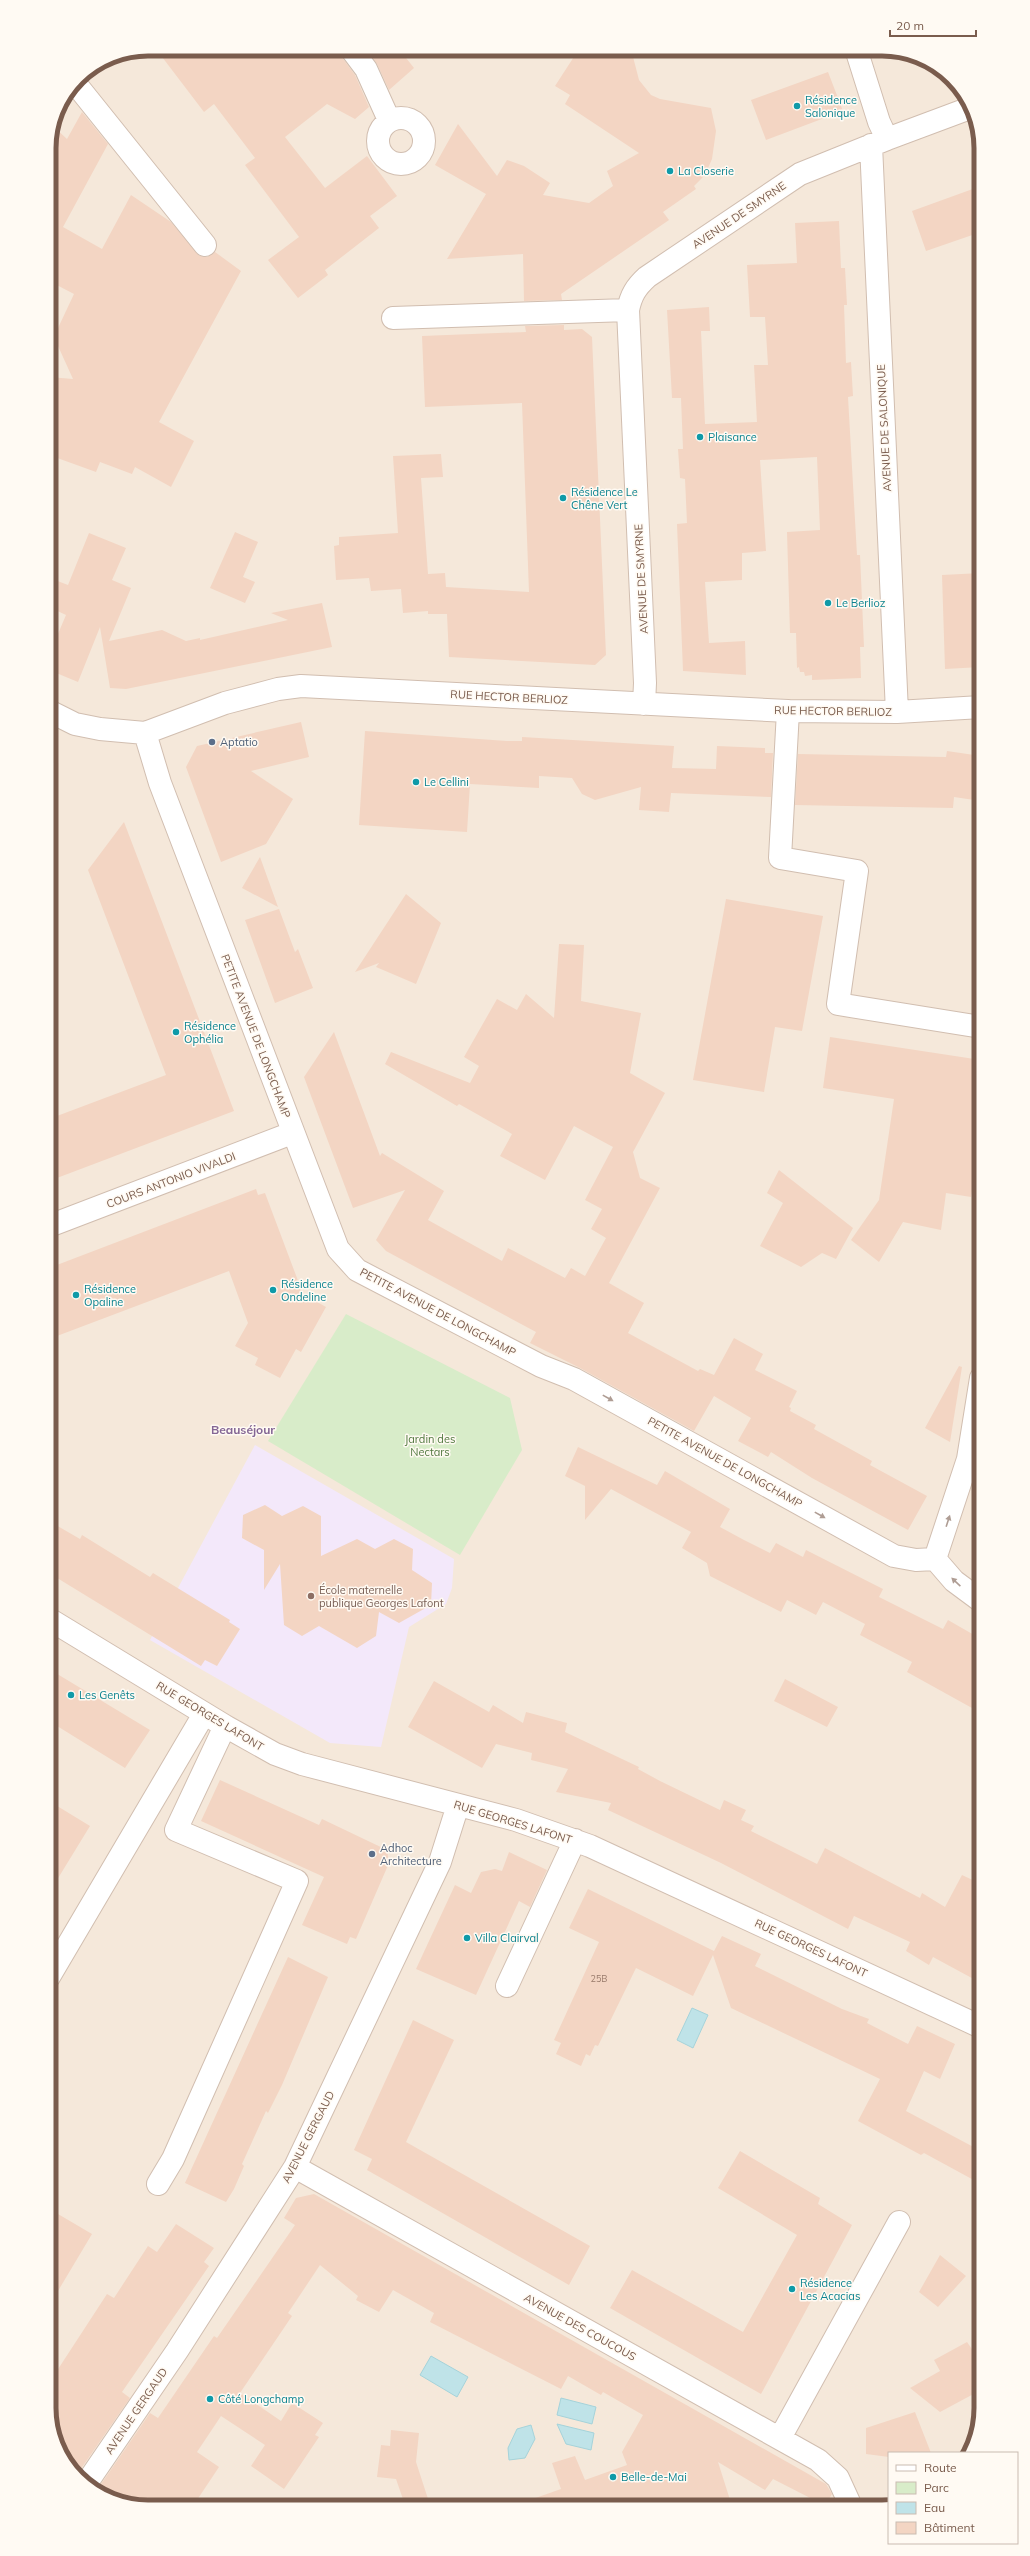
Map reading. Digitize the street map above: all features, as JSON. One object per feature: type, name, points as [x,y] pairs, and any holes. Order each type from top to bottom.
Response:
[{"type":"street","points":[[356,56],[366,69],[389,120]]},
{"type":"street","points":[[858,56],[879,122],[879,142]]},
{"type":"street","points":[[79,88],[204,245]]},
{"type":"street","name":"AVENUE DE SMYRNE","points":[[644,704],[645,683],[628,310],[631,296],[637,286],[647,277],[765,196],[800,174],[879,142],[965,110]]},
{"type":"street","name":"AVENUE DE SALONIQUE","points":[[879,142],[897,712]]},
{"type":"street","points":[[393,318],[628,310]]},
{"type":"street","name":"RUE HECTOR BERLIOZ","points":[[56,714],[75,724],[100,729],[146,733],[225,703],[278,689],[300,686],[788,711],[897,712],[974,707]]},
{"type":"street","points":[[788,711],[780,858],[857,871],[838,1004],[974,1026]]},
{"type":"street","name":"PETITE AVENUE DE LONGCHAMP","points":[[146,733],[160,783],[292,1133],[338,1249],[346,1261],[357,1270],[541,1366],[574,1379],[894,1556],[916,1560],[935,1558]]},
{"type":"street","name":"COURS ANTONIO VIVALDI","points":[[56,1223],[292,1133]]},
{"type":"street","points":[[974,1421],[968,1458],[935,1558],[954,1581],[974,1596]]},
{"type":"street","name":"RUE GEORGES LAFONT","points":[[56,1623],[204,1714],[275,1754],[302,1764],[538,1827],[575,1840],[723,1906],[974,2025]]},
{"type":"street","points":[[56,1965],[204,1714]]},
{"type":"street","points":[[158,2184],[173,2159],[297,1881],[176,1830],[225,1726]]},
{"type":"street","name":"AVENUE GERGAUD","points":[[90,2479],[177,2351],[295,2167],[440,1862],[458,1805]]},
{"type":"street","points":[[507,1986],[575,1840]]},
{"type":"street","name":"AVENUE DES COUCOUS","points":[[295,2167],[780,2438],[828,2467],[838,2478],[848,2500]]},
{"type":"street","points":[[780,2438],[899,2222]]},
{"type":"shaded area","points":[[142,56],[888,56],[906,59],[917,63],[938,75],[955,92],[962,102],[969,118],[974,142],[974,2408],[969,2438],[963,2452],[888,2452],[888,2500],[142,2500],[118,2495],[102,2488],[92,2481],[75,2464],[68,2454],[59,2432],[56,2408],[56,142],[59,124],[63,113],[71,97],[79,87],[102,68],[130,58]]},
{"type":"shaded area","name":"École maternelle publique Georges Lafont","points":[[255,1445],[454,1559],[452,1588],[446,1604],[409,1627],[381,1747],[330,1743],[150,1640]]},
{"type":"green space","name":"Jardin des Nectars","points":[[346,1314],[510,1398],[522,1450],[460,1555],[268,1441]]},
{"type":"water","points":[[692,2008],[708,2015],[693,2048],[677,2040]]},
{"type":"water","points":[[431,2356],[468,2377],[457,2397],[420,2375]]},
{"type":"water","points":[[561,2398],[596,2407],[592,2424],[557,2415]]},
{"type":"water","points":[[557,2424],[594,2433],[591,2450],[566,2444]]},
{"type":"water","points":[[531,2425],[535,2439],[525,2458],[509,2460],[508,2448],[517,2429]]},
{"type":"building","points":[[161,56],[341,56],[355,75],[369,107],[355,119],[327,104],[285,137],[325,188],[367,156],[397,196],[370,216],[379,228],[325,270],[328,275],[298,298],[268,260],[299,237],[245,165],[255,158],[214,104],[204,112]]},
{"type":"building","points":[[372,56],[405,56],[414,68],[389,90]]},
{"type":"building","name":"La Closerie","points":[[574,56],[633,56],[639,80],[651,95],[660,99],[711,108],[716,131],[712,159],[705,175],[694,186],[696,189],[663,212],[669,220],[561,294],[562,300],[524,301],[523,254],[447,259],[486,194],[435,165],[458,124],[497,176],[507,160],[524,166],[550,183],[543,195],[589,203],[613,186],[607,171],[639,153],[565,104],[570,95],[555,86]]},
{"type":"building","name":"Résidence Salonique","points":[[828,72],[843,111],[766,140],[751,100]]},
{"type":"building","points":[[82,112],[108,144],[63,227],[102,249],[131,195],[171,222],[200,256],[207,257],[215,252],[241,271],[159,422],[194,441],[171,487],[135,467],[132,474],[100,462],[96,472],[56,458],[56,378],[73,379],[58,346],[58,328],[74,294],[56,285],[56,142],[58,131],[67,139]]},
{"type":"building","points":[[974,189],[974,234],[926,251],[912,211]]},
{"type":"building","points":[[839,221],[841,268],[845,268],[847,305],[844,305],[846,363],[851,362],[853,396],[848,397],[857,555],[860,555],[864,647],[860,647],[861,678],[812,680],[812,675],[805,676],[804,672],[800,672],[799,667],[797,668],[796,633],[790,633],[787,532],[820,530],[817,457],[760,460],[766,551],[742,553],[742,580],[705,582],[709,643],[745,641],[746,675],[683,671],[677,524],[687,523],[685,479],[680,478],[678,449],[683,449],[681,398],[672,398],[667,310],[709,307],[710,331],[701,331],[705,424],[757,422],[754,365],[768,365],[765,317],[750,317],[747,265],[797,263],[795,223]]},
{"type":"building","name":"Résidence Le Chêne Vert","points":[[564,325],[564,330],[582,329],[592,337],[606,655],[595,665],[449,657],[447,614],[428,614],[428,611],[403,613],[401,589],[371,591],[369,578],[336,580],[334,546],[339,545],[339,537],[398,533],[393,456],[441,454],[443,477],[421,478],[428,574],[445,573],[446,587],[529,592],[522,403],[425,407],[422,336],[526,332],[525,326]]},
{"type":"building","points":[[235,532],[258,542],[243,577],[255,582],[245,603],[210,588]]},
{"type":"building","points":[[89,533],[126,548],[112,580],[131,588],[109,641],[162,630],[186,641],[200,638],[200,640],[288,620],[271,613],[322,603],[332,647],[126,689],[110,688],[100,627],[78,682],[56,673],[56,639],[66,615],[56,610],[56,580],[68,585]]},
{"type":"building","points":[[974,573],[974,667],[945,669],[942,575]]},
{"type":"building","points":[[301,722],[309,757],[251,771],[293,799],[266,844],[221,862],[186,767],[197,746]]},
{"type":"building","points":[[365,731],[507,741],[522,741],[522,737],[674,746],[672,768],[716,769],[717,746],[765,748],[765,753],[773,753],[771,797],[671,793],[669,812],[639,810],[641,787],[595,800],[582,794],[572,778],[539,776],[539,788],[470,784],[467,832],[359,825]]},
{"type":"building","points":[[947,751],[974,755],[974,800],[954,797],[953,808],[795,805],[798,754],[946,757]]},
{"type":"building","name":"Résidence Ophélia","points":[[124,822],[234,1111],[56,1178],[56,1116],[166,1075],[88,870]]},
{"type":"building","points":[[260,857],[278,907],[242,888]]},
{"type":"building","points":[[406,894],[441,923],[416,984],[376,967],[379,963],[355,972]]},
{"type":"building","points":[[726,899],[823,916],[802,1031],[775,1027],[764,1092],[693,1080]]},
{"type":"building","points":[[279,909],[295,952],[298,949],[313,988],[275,1003],[245,920]]},
{"type":"building","points":[[559,944],[584,945],[581,1001],[641,1013],[630,1073],[665,1093],[633,1152],[640,1178],[660,1188],[609,1283],[644,1303],[628,1333],[698,1371],[700,1369],[714,1375],[734,1338],[763,1354],[755,1370],[797,1391],[789,1407],[791,1408],[790,1411],[816,1425],[814,1429],[872,1461],[870,1465],[927,1496],[908,1530],[812,1478],[771,1452],[768,1457],[738,1441],[751,1418],[714,1396],[694,1431],[580,1368],[530,1343],[536,1332],[386,1251],[376,1240],[405,1190],[353,1208],[304,1077],[334,1032],[380,1156],[382,1153],[444,1191],[428,1220],[502,1261],[508,1248],[565,1278],[571,1268],[585,1276],[606,1238],[591,1229],[602,1209],[585,1200],[613,1147],[574,1126],[545,1180],[500,1156],[512,1134],[459,1104],[457,1106],[385,1064],[391,1052],[470,1083],[479,1066],[464,1057],[497,999],[517,1010],[526,994],[554,1018]]},
{"type":"building","points":[[830,1037],[974,1059],[974,1179],[971,1197],[946,1193],[941,1230],[903,1222],[879,1262],[851,1240],[879,1200],[894,1099],[823,1088]]},
{"type":"building","points":[[779,1170],[853,1228],[836,1259],[822,1253],[801,1267],[760,1246],[783,1203],[767,1193]]},
{"type":"building","name":"Résidence Ondeline","points":[[256,1189],[258,1195],[265,1193],[303,1294],[326,1307],[301,1352],[296,1349],[280,1378],[255,1365],[258,1358],[235,1346],[248,1323],[229,1271],[56,1336],[56,1265]]},
{"type":"building","points":[[959,1366],[962,1367],[950,1442],[925,1428]]},
{"type":"building","points":[[578,1447],[657,1485],[665,1471],[730,1509],[720,1527],[744,1540],[770,1553],[776,1543],[803,1557],[806,1550],[883,1589],[879,1597],[943,1629],[948,1620],[974,1635],[974,1709],[907,1672],[912,1662],[860,1635],[865,1624],[823,1602],[816,1615],[787,1600],[781,1612],[710,1576],[707,1563],[682,1548],[691,1532],[611,1489],[585,1520],[585,1486],[565,1476]]},
{"type":"building","points":[[265,1505],[282,1516],[303,1506],[321,1516],[321,1556],[357,1539],[375,1549],[394,1539],[413,1549],[412,1570],[432,1583],[431,1605],[399,1623],[379,1612],[376,1636],[357,1648],[319,1626],[302,1636],[284,1625],[280,1564],[264,1590],[264,1550],[242,1538],[243,1515]]},
{"type":"building","points":[[56,1525],[80,1539],[82,1535],[150,1577],[153,1573],[230,1620],[229,1622],[240,1629],[217,1666],[205,1660],[201,1666],[56,1577]]},
{"type":"building","name":"Les Genêts","points":[[56,1673],[150,1730],[125,1768],[56,1725]]},
{"type":"building","points":[[785,1679],[838,1707],[827,1727],[774,1701]]},
{"type":"building","points":[[434,1681],[489,1712],[493,1705],[523,1723],[526,1712],[567,1723],[565,1732],[639,1767],[638,1769],[660,1781],[720,1810],[724,1800],[746,1810],[741,1820],[754,1826],[751,1831],[817,1864],[825,1848],[920,1898],[922,1893],[945,1907],[962,1875],[974,1881],[974,1979],[933,1957],[929,1965],[906,1951],[910,1942],[854,1916],[848,1929],[721,1863],[608,1810],[611,1803],[556,1792],[568,1769],[531,1760],[532,1753],[496,1744],[482,1768],[408,1727]]},
{"type":"building","points":[[220,1780],[319,1825],[322,1819],[387,1850],[389,1863],[356,1939],[350,1937],[347,1944],[302,1925],[324,1877],[201,1821]]},
{"type":"building","points":[[56,1805],[90,1826],[56,1882]]},
{"type":"building","name":"Villa Clairval","points":[[509,1852],[547,1870],[530,1907],[519,1901],[476,1995],[416,1969],[455,1885],[471,1893],[481,1872],[495,1869],[502,1871]]},
{"type":"building","points":[[588,1889],[714,1951],[722,1936],[761,1954],[755,1966],[842,2009],[869,2019],[867,2023],[908,2044],[917,2026],[955,2044],[940,2079],[924,2071],[906,2111],[974,2147],[974,2180],[924,2153],[921,2155],[858,2121],[880,2079],[731,2008],[713,1955],[693,1996],[636,1968],[598,2046],[595,2045],[590,2056],[586,2054],[581,2066],[556,2054],[561,2043],[554,2040],[599,1942],[569,1928]]},
{"type":"building","points":[[288,1957],[328,1977],[282,2085],[268,2113],[266,2111],[242,2164],[244,2166],[234,2189],[226,2202],[185,2183]]},
{"type":"building","points":[[413,2020],[454,2040],[406,2142],[590,2246],[569,2285],[367,2170],[372,2159],[354,2150]]},
{"type":"building","name":"Résidence Les Acacias","points":[[740,2151],[820,2198],[818,2204],[852,2225],[761,2394],[610,2308],[632,2270],[743,2332],[797,2235],[718,2188]]},
{"type":"building","points":[[314,2194],[826,2484],[832,2494],[828,2500],[814,2500],[773,2479],[765,2490],[718,2462],[730,2500],[530,2500],[561,2489],[552,2463],[575,2456],[585,2480],[627,2465],[622,2452],[643,2415],[603,2392],[601,2395],[568,2376],[561,2389],[430,2322],[434,2313],[393,2290],[379,2312],[356,2300],[358,2296],[320,2265],[288,2313],[292,2316],[240,2393],[281,2421],[292,2403],[323,2423],[315,2435],[319,2437],[284,2489],[251,2466],[265,2445],[221,2416],[197,2452],[219,2467],[197,2500],[142,2500],[118,2495],[102,2488],[100,2486],[150,2413],[158,2418],[214,2336],[217,2338],[295,2225],[284,2218],[296,2198]]},
{"type":"building","points":[[58,2214],[92,2234],[56,2294],[56,2217]]},
{"type":"building","points":[[176,2224],[214,2248],[204,2262],[209,2266],[122,2392],[130,2398],[80,2470],[68,2454],[59,2432],[56,2408],[56,2372],[107,2294],[114,2298],[148,2246],[157,2252]]},
{"type":"building","points":[[940,2255],[966,2276],[938,2307],[919,2292]]},
{"type":"building","points":[[967,2342],[974,2352],[974,2394],[940,2412],[910,2388],[940,2371],[934,2360]]},
{"type":"building","points":[[915,2412],[931,2452],[888,2452],[888,2457],[866,2454],[866,2428]]},
{"type":"building","points":[[391,2430],[419,2433],[416,2462],[428,2500],[403,2500],[396,2479],[377,2477],[381,2445],[390,2446]]},
{"type":"place","name":"Résidence Salonique","points":[[797,106]]},
{"type":"place","name":"La Closerie","points":[[670,171]]},
{"type":"place","name":"Plaisance","points":[[700,437]]},
{"type":"place","name":"Résidence Le Chêne Vert","points":[[563,498]]},
{"type":"place","name":"Le Berlioz","points":[[828,603]]},
{"type":"place","name":"Aptatio","points":[[212,742]]},
{"type":"place","name":"Le Cellini","points":[[416,782]]},
{"type":"place","name":"Résidence Ophélia","points":[[176,1032]]},
{"type":"place","name":"Résidence Ondeline","points":[[273,1290]]},
{"type":"place","name":"Résidence Opaline","points":[[76,1295]]},
{"type":"place","name":"École maternelle publique Georges Lafont","points":[[311,1596]]},
{"type":"place","name":"Les Genêts","points":[[71,1695]]},
{"type":"place","name":"Adhoc Architecture","points":[[372,1854]]},
{"type":"place","name":"Villa Clairval","points":[[467,1938]]},
{"type":"place","name":"Résidence Les Acacias","points":[[792,2289]]},
{"type":"place","name":"Côté Longchamp","points":[[210,2399]]},
{"type":"place","name":"Belle-de-Mai","points":[[613,2477]]},
{"type":"district","name":"Beauséjour","points":[[243,1430]]}]
